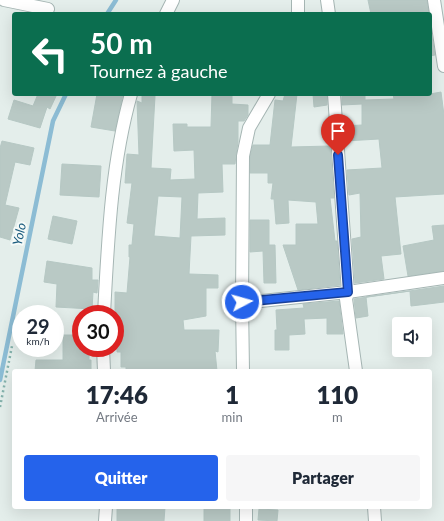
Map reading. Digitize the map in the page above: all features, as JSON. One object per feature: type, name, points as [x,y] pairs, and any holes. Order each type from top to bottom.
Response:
[{"type":"street","points":[[4,0],[48,9]]},
{"type":"street","points":[[167,12],[173,0]]},
{"type":"street","points":[[298,0],[298,12]]},
{"type":"street","points":[[328,0],[329,12]]},
{"type":"street","points":[[434,0],[444,66]]},
{"type":"street","points":[[105,305],[114,176],[124,120],[130,96]]},
{"type":"street","points":[[243,369],[243,156],[249,128],[268,96]]},
{"type":"street","points":[[334,96],[348,292],[346,299],[356,369]]},
{"type":"street","points":[[242,302],[348,292],[444,278]]},
{"type":"street","points":[[103,357],[104,369]]},
{"type":"street","points":[[105,521],[106,509]]},
{"type":"street","points":[[246,509],[246,521]]},
{"type":"street","points":[[374,509],[375,521]]},
{"type":"path","points":[[0,407],[12,346]]},
{"type":"building","points":[[368,0],[427,0],[429,12],[371,12]]},
{"type":"building","points":[[432,36],[435,55],[432,56]]},
{"type":"building","points":[[441,92],[444,115],[444,194],[395,197],[401,254],[381,256],[384,279],[355,283],[352,239],[361,237],[360,193],[349,195],[347,170],[382,168],[379,139],[345,141],[344,126],[362,125],[362,104],[342,105],[342,96],[365,96],[365,100],[394,99],[393,96],[432,96],[432,94]]},
{"type":"building","points":[[37,96],[56,96],[50,109],[47,107],[40,128],[8,119],[14,100],[33,106]]},
{"type":"building","points":[[97,96],[123,96],[115,131],[91,127]]},
{"type":"building","points":[[142,96],[155,96],[151,168],[171,169],[170,180],[195,179],[194,150],[174,151],[173,124],[187,124],[187,127],[211,127],[212,96],[232,96],[232,104],[248,105],[248,115],[244,121],[238,121],[238,142],[235,164],[222,164],[223,192],[198,193],[197,219],[225,218],[225,235],[191,236],[189,274],[218,275],[218,288],[206,288],[206,316],[183,320],[184,330],[219,330],[218,352],[215,351],[217,369],[126,369],[126,367],[121,367],[121,357],[124,357],[124,305],[115,305],[115,292],[127,293],[130,257],[129,245],[132,245],[134,224],[127,223],[132,183],[125,183],[127,154],[139,155],[137,101],[142,103]],"holes":[[[158,196],[182,197],[180,238],[154,236]]]},
{"type":"building","points":[[284,96],[297,96],[291,147],[330,146],[334,198],[330,198],[335,241],[337,241],[340,285],[298,290],[283,245],[296,245],[296,224],[318,224],[316,202],[288,200],[289,223],[276,224],[274,199],[271,199],[273,183],[268,183],[268,173],[250,173],[250,157],[253,145],[270,145],[275,100],[283,101]]},
{"type":"building","points":[[313,96],[327,96],[327,105],[314,107]]},
{"type":"building","points":[[2,141],[34,148],[30,165],[15,162],[5,205],[19,208],[10,240],[0,237],[0,148]]},
{"type":"building","points":[[62,164],[101,166],[99,197],[60,195]]},
{"type":"building","points":[[53,216],[77,221],[72,244],[48,239]]},
{"type":"building","points":[[250,220],[269,220],[269,245],[275,245],[276,283],[264,283],[263,251],[250,252]]},
{"type":"building","points":[[444,225],[444,271],[408,276],[403,246],[434,240],[432,226]]},
{"type":"building","points":[[47,261],[92,268],[92,280],[98,280],[97,293],[93,292],[92,305],[72,305],[72,308],[64,307],[64,305],[56,305],[57,284],[44,282]]},
{"type":"building","points":[[444,286],[444,302],[411,306],[410,291],[399,292]]},
{"type":"building","points":[[366,297],[368,316],[356,318],[354,299]]},
{"type":"building","points":[[339,301],[343,334],[327,334],[327,318],[304,319],[305,334],[289,335],[289,350],[275,350],[275,330],[277,330],[276,310],[304,308],[303,304]]},
{"type":"building","points":[[64,335],[72,335],[72,357],[89,357],[89,360],[91,360],[91,369],[35,369],[36,360],[63,360]]},
{"type":"building","points":[[117,509],[165,509],[164,521],[117,521]]},
{"type":"building","points":[[204,509],[230,509],[230,521],[204,521]]},
{"type":"building","points":[[259,509],[278,510],[277,521],[258,520]]},
{"type":"waterway","name":"Yolo","points":[[108,12],[116,0]]},
{"type":"waterway","name":"Yolo","points":[[0,380],[53,121],[65,96]]},
{"type":"route","points":[[242,302],[348,292],[338,155]]}]
